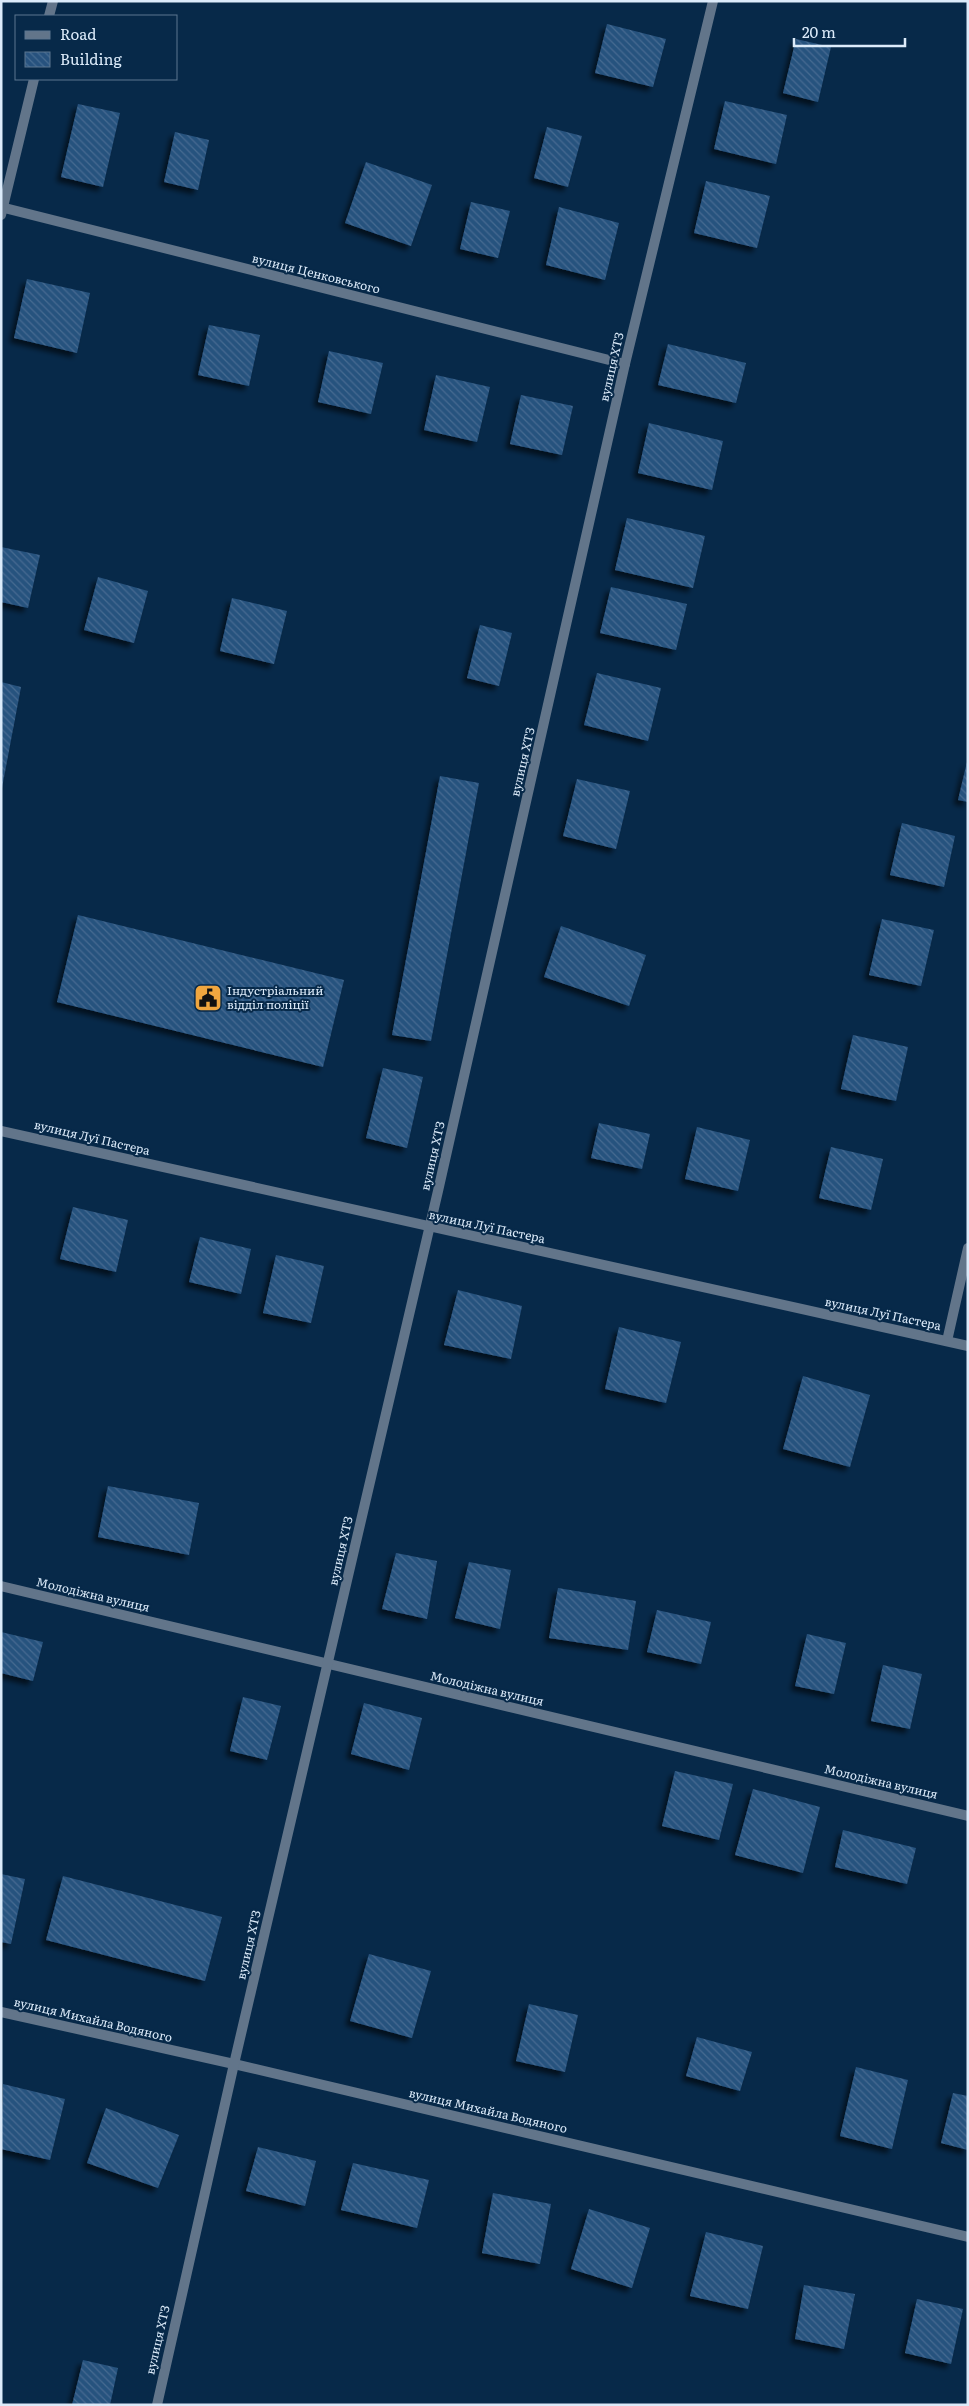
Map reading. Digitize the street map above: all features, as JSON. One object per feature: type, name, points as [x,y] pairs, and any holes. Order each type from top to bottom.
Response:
[{"type":"street","points":[[49,15],[53,1]]},
{"type":"street","name":"вулиця ХТЗ","points":[[157,2405],[234,2064],[430,1227],[626,364],[713,1]]},
{"type":"street","points":[[2,210],[34,80]]},
{"type":"street","name":"вулиця Ценковського","points":[[2,210],[626,364]]},
{"type":"street","name":"вулиця Луї Пастера","points":[[1,1131],[968,1346]]},
{"type":"street","points":[[947,1341],[968,1248]]},
{"type":"street","name":"Молодіжна вулиця","points":[[1,1586],[968,1816]]},
{"type":"street","name":"вулиця Михайла Водяного","points":[[1,2012],[234,2064],[968,2237]]},
{"type":"building","points":[[607,24],[666,39],[653,87],[595,73]]},
{"type":"building","points":[[796,39],[831,47],[818,102],[783,93]]},
{"type":"building","points":[[725,101],[787,115],[776,164],[714,149]]},
{"type":"building","points":[[78,104],[120,113],[103,187],[61,177]]},
{"type":"building","points":[[547,127],[582,136],[568,187],[534,178]]},
{"type":"building","points":[[175,132],[209,140],[198,190],[164,182]]},
{"type":"building","points":[[366,162],[432,185],[411,246],[345,223]]},
{"type":"building","points":[[706,181],[770,196],[757,248],[694,233]]},
{"type":"building","points":[[471,202],[510,211],[498,258],[460,249]]},
{"type":"building","points":[[559,207],[619,223],[605,280],[546,265]]},
{"type":"building","points":[[27,279],[90,293],[77,353],[14,338]]},
{"type":"building","points":[[209,325],[260,335],[249,386],[198,375]]},
{"type":"building","points":[[668,344],[746,363],[736,403],[658,385]]},
{"type":"building","points":[[329,351],[383,363],[371,414],[318,402]]},
{"type":"building","points":[[436,375],[490,387],[477,442],[424,430]]},
{"type":"building","points":[[521,395],[573,406],[562,455],[510,444]]},
{"type":"building","points":[[649,423],[723,441],[712,490],[638,473]]},
{"type":"building","points":[[627,518],[705,536],[693,588],[615,570]]},
{"type":"building","points":[[1,547],[40,555],[28,608],[1,602]]},
{"type":"building","points":[[98,577],[148,591],[134,643],[84,630]]},
{"type":"building","points":[[611,587],[687,604],[676,650],[600,633]]},
{"type":"building","points":[[232,598],[287,611],[274,664],[220,651]]},
{"type":"building","points":[[480,625],[512,633],[499,686],[467,678]]},
{"type":"building","points":[[597,673],[661,688],[648,741],[584,725]]},
{"type":"building","points":[[1,682],[21,687],[2,788],[1,787]]},
{"type":"building","points":[[968,762],[968,802],[958,800]]},
{"type":"building","points":[[440,776],[479,783],[431,1041],[392,1035]]},
{"type":"building","points":[[577,779],[630,791],[616,849],[563,836]]},
{"type":"building","points":[[902,823],[955,836],[944,887],[890,875]]},
{"type":"building","points":[[78,915],[344,980],[323,1067],[57,1002]]},
{"type":"building","points":[[882,919],[934,930],[921,986],[869,975]]},
{"type":"building","points":[[561,926],[646,955],[629,1006],[544,977]]},
{"type":"building","points":[[853,1035],[908,1047],[896,1101],[841,1089]]},
{"type":"building","points":[[383,1068],[423,1077],[407,1148],[366,1138]]},
{"type":"building","points":[[599,1123],[650,1134],[642,1169],[591,1158]]},
{"type":"building","points":[[697,1127],[750,1140],[738,1191],[685,1179]]},
{"type":"building","points":[[831,1147],[883,1159],[871,1210],[819,1198]]},
{"type":"building","points":[[73,1207],[128,1220],[116,1272],[60,1259]]},
{"type":"building","points":[[200,1237],[251,1249],[241,1294],[189,1282]]},
{"type":"building","points":[[276,1255],[324,1266],[311,1323],[263,1313]]},
{"type":"building","points":[[458,1290],[522,1306],[511,1359],[444,1345]]},
{"type":"building","points":[[619,1327],[681,1342],[666,1403],[605,1389]]},
{"type":"building","points":[[803,1376],[870,1395],[850,1467],[783,1449]]},
{"type":"building","points":[[108,1486],[199,1503],[189,1555],[98,1537]]},
{"type":"building","points":[[396,1553],[437,1561],[427,1619],[382,1609]]},
{"type":"building","points":[[469,1562],[511,1570],[500,1629],[455,1618]]},
{"type":"building","points":[[558,1588],[636,1601],[628,1650],[549,1638]]},
{"type":"building","points":[[657,1610],[711,1622],[701,1664],[647,1652]]},
{"type":"building","points":[[1,1632],[43,1642],[33,1681],[1,1673]]},
{"type":"building","points":[[807,1634],[846,1643],[834,1694],[795,1686]]},
{"type":"building","points":[[883,1665],[922,1674],[910,1729],[871,1721]]},
{"type":"building","points":[[243,1697],[281,1706],[267,1760],[230,1751]]},
{"type":"building","points":[[364,1703],[422,1718],[409,1770],[351,1754]]},
{"type":"building","points":[[675,1771],[733,1784],[719,1840],[662,1826]]},
{"type":"building","points":[[753,1789],[820,1807],[803,1873],[735,1855]]},
{"type":"building","points":[[843,1830],[916,1848],[907,1884],[835,1867]]},
{"type":"building","points":[[1,1874],[25,1879],[11,1944],[1,1942]]},
{"type":"building","points":[[63,1876],[222,1917],[205,1981],[46,1940]]},
{"type":"building","points":[[369,1954],[431,1971],[412,2038],[350,2021]]},
{"type":"building","points":[[529,2004],[578,2015],[565,2072],[516,2061]]},
{"type":"building","points":[[697,2037],[752,2052],[740,2091],[686,2076]]},
{"type":"building","points":[[856,2067],[908,2080],[892,2149],[840,2136]]},
{"type":"building","points":[[3,2084],[65,2099],[50,2160],[1,2149]]},
{"type":"building","points":[[953,2093],[968,2096],[968,2150],[941,2143]]},
{"type":"building","points":[[106,2108],[179,2135],[158,2188],[87,2163]]},
{"type":"building","points":[[258,2147],[316,2161],[305,2206],[246,2191]]},
{"type":"building","points":[[353,2163],[429,2180],[417,2228],[341,2210]]},
{"type":"building","points":[[493,2193],[551,2204],[540,2264],[482,2253]]},
{"type":"building","points":[[589,2209],[650,2228],[632,2288],[571,2269]]},
{"type":"building","points":[[706,2232],[763,2246],[748,2309],[690,2296]]},
{"type":"building","points":[[804,2285],[855,2294],[844,2349],[795,2339]]},
{"type":"building","points":[[917,2299],[963,2309],[951,2364],[905,2353]]},
{"type":"building","points":[[83,2360],[118,2368],[110,2405],[72,2405]]},
{"type":"place","name":"Індустріальний відділ поліції","points":[[208,998]]}]
